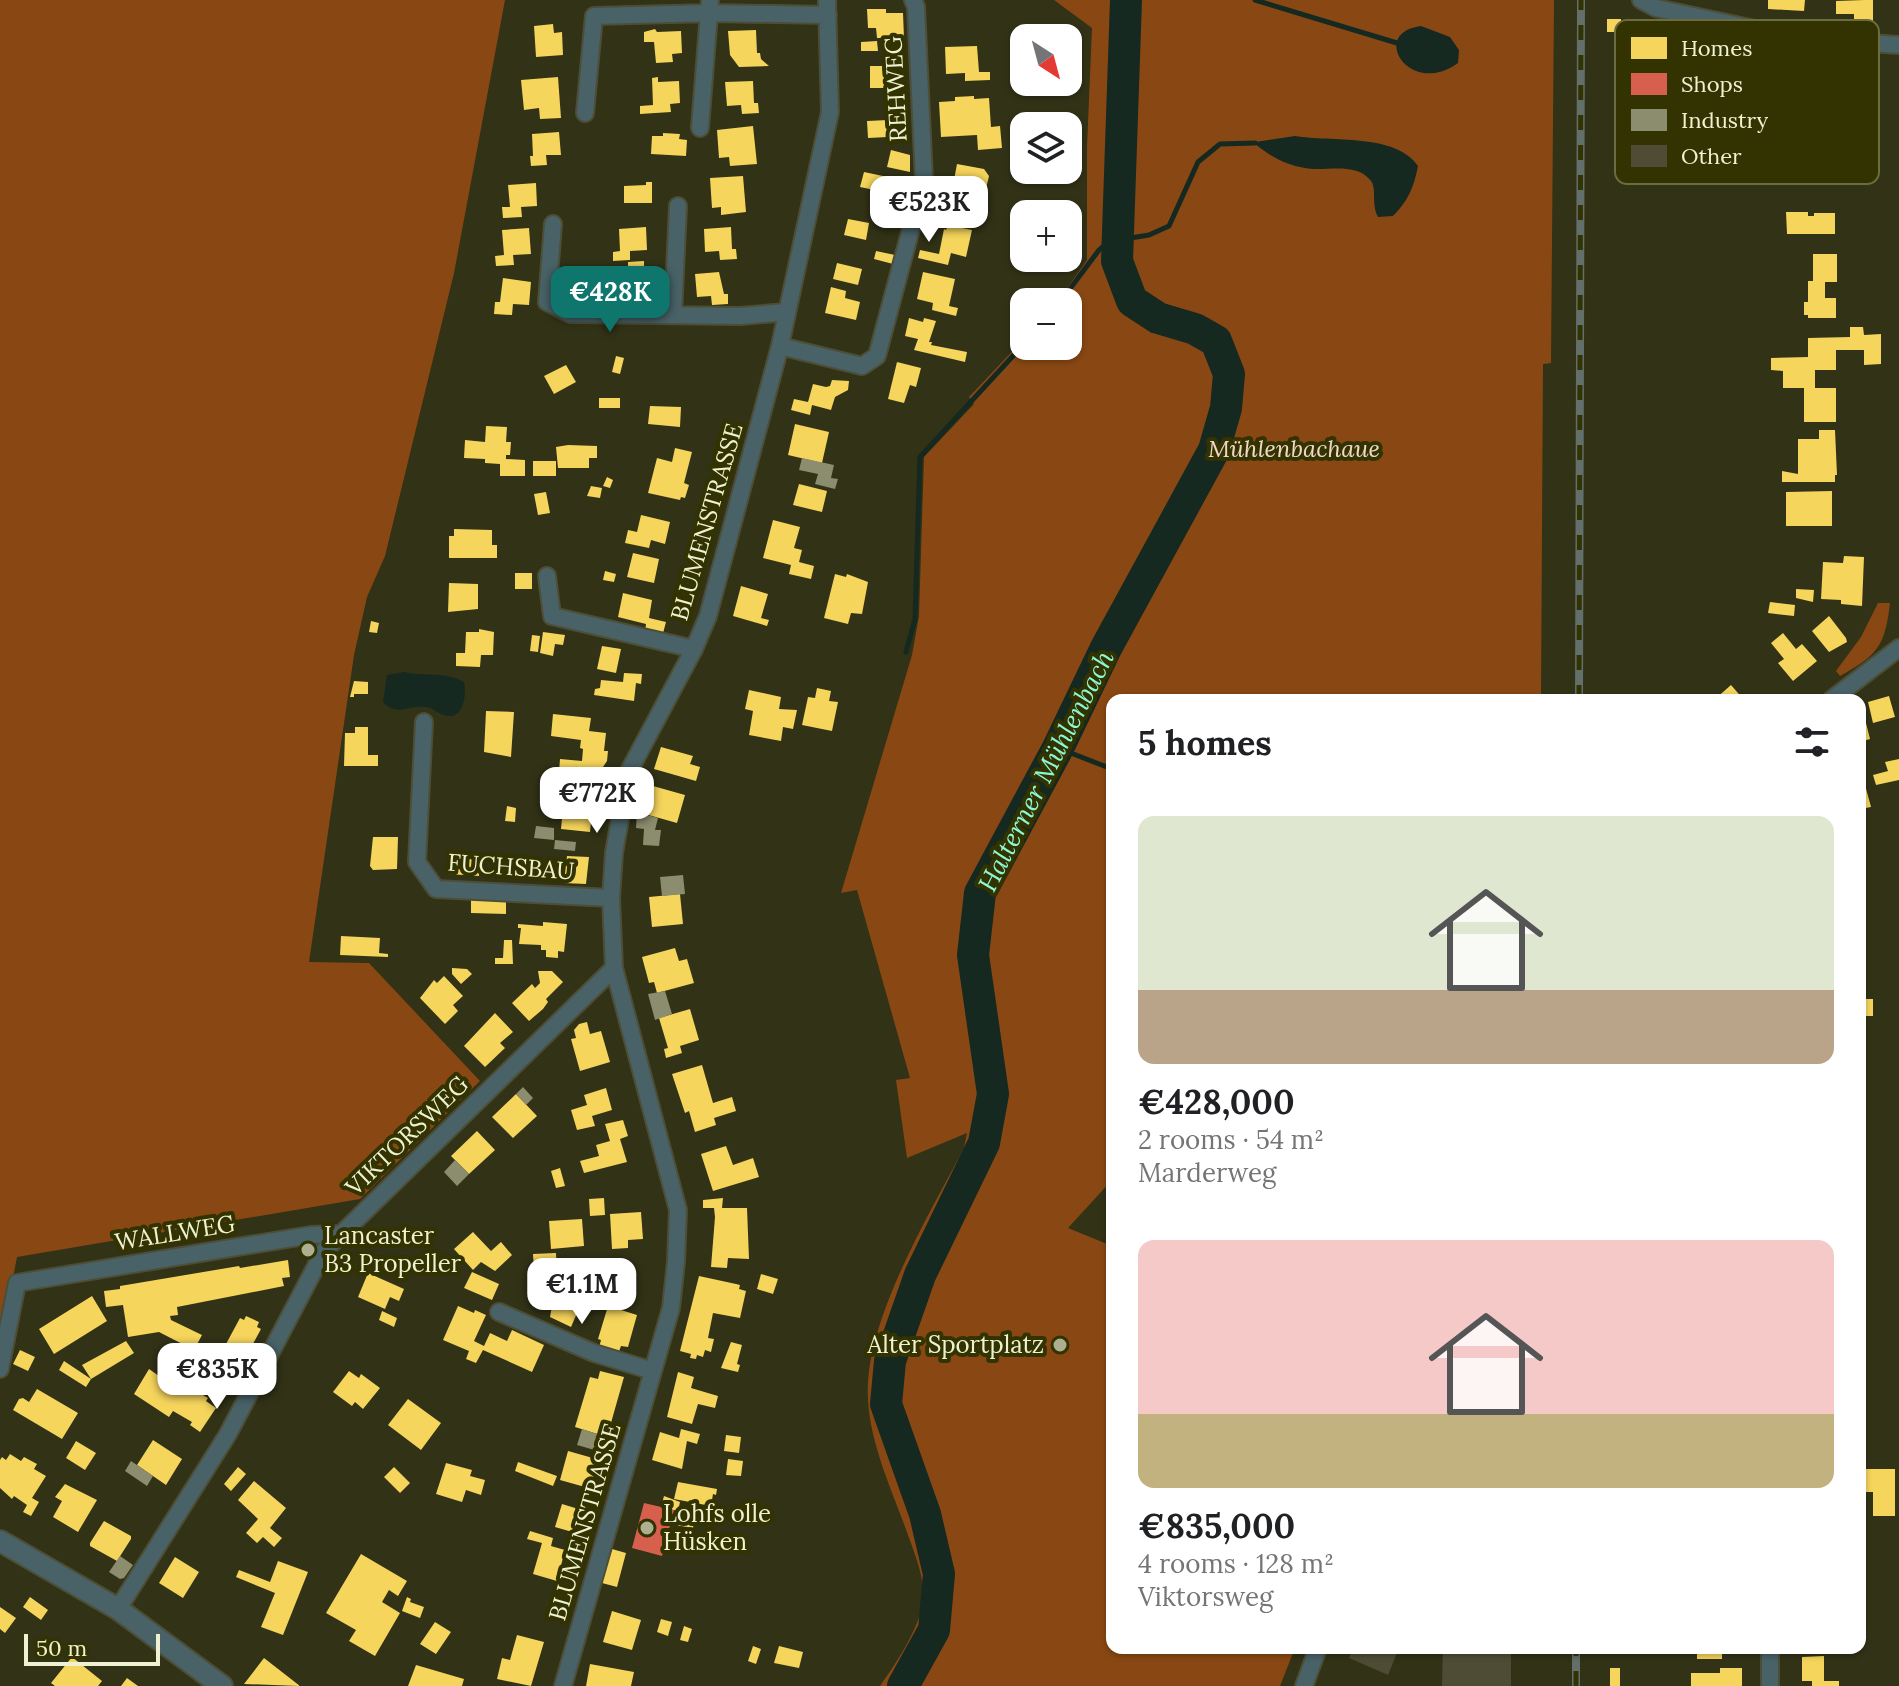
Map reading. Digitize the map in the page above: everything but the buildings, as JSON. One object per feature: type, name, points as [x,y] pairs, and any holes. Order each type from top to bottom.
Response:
[{"type":"street","name":"REHWEG","points":[[780,346],[862,366],[877,356],[924,180],[916,7],[913,0]]},
{"type":"street","points":[[1641,0],[1656,8],[1712,20]]},
{"type":"street","points":[[585,113],[594,16],[711,7],[827,8]]},
{"type":"street","points":[[700,128],[711,7]]},
{"type":"street","name":"BLUMENSTRASSE","points":[[563,1686],[671,1308],[676,1262],[678,1210],[614,968],[611,898],[614,853],[628,773],[694,649],[708,616],[730,543],[780,346],[830,112],[827,8]]},
{"type":"street","points":[[1879,44],[1899,45]]},
{"type":"street","points":[[673,315],[678,206]]},
{"type":"street","points":[[553,224],[547,302],[570,314],[740,316],[787,312]]},
{"type":"street","points":[[547,576],[552,616],[694,649]]},
{"type":"street","points":[[1839,694],[1899,648]]},
{"type":"street","name":"FUCHSBAU","points":[[424,722],[417,862],[436,889],[611,898]]},
{"type":"street","name":"VIKTORSWEG","points":[[118,1609],[228,1434],[324,1251],[614,968]]},
{"type":"street","name":"WALLWEG","points":[[0,1369],[17,1283],[311,1235],[340,1234]]},
{"type":"street","points":[[499,1312],[594,1353],[653,1371]]},
{"type":"street","points":[[0,1541],[118,1609],[222,1686]]},
{"type":"street","points":[[1304,1686],[1316,1654]]},
{"type":"street","points":[[1770,1654],[1770,1686]]},
{"type":"green space","points":[[0,0],[505,0],[454,273],[385,556],[367,597],[354,655],[309,962],[369,963],[480,1081],[360,1199],[17,1257],[0,1345]]},
{"type":"green space","name":"Mühlenbachaue","points":[[1054,0],[1554,0],[1551,363],[1543,364],[1541,694],[1106,694],[1106,1187],[1068,1228],[1106,1244],[1106,1654],[1293,1654],[1280,1686],[880,1686],[912,1633],[921,1610],[923,1592],[916,1559],[875,1441],[868,1402],[872,1354],[891,1293],[964,1148],[967,1133],[907,1158],[896,1080],[910,1078],[857,890],[841,893],[912,655],[919,616],[924,457],[974,404],[969,397],[1010,354],[1010,360],[1082,360],[1082,288],[1067,288],[1078,272],[1082,272],[1087,260],[1087,147],[1092,28]]},
{"type":"green space","points":[[1878,603],[1890,603],[1882,639],[1871,655],[1840,676],[1836,671],[1861,637]]},
{"type":"shaded area","points":[[1421,26],[1450,37],[1459,50],[1458,63],[1440,72],[1425,73],[1411,69],[1402,60],[1397,50],[1398,40],[1405,31]]},
{"type":"shaded area","points":[[1295,136],[1362,141],[1395,148],[1408,155],[1418,166],[1410,193],[1393,216],[1378,217],[1373,184],[1365,175],[1349,169],[1313,169],[1291,165],[1255,144]]},
{"type":"shaded area","points":[[404,672],[449,676],[464,682],[464,701],[459,712],[448,716],[427,707],[398,710],[388,706],[383,702],[387,675]]},
{"type":"waterway","name":"Halterner Mühlenbach","points":[[903,1686],[934,1630],[939,1574],[925,1514],[886,1404],[890,1361],[920,1275],[984,1143],[993,1094],[973,955],[980,893],[1058,748],[1106,648],[1214,450],[1226,408],[1229,374],[1216,341],[1195,329],[1158,318],[1132,301],[1117,261],[1126,0]]},
{"type":"waterway","points":[[1255,0],[1397,43]]},
{"type":"waterway","points":[[1118,240],[1149,235],[1169,226],[1198,162],[1220,144],[1255,143]]},
{"type":"waterway","points":[[1070,288],[1099,250],[1118,233]]},
{"type":"waterway","points":[[906,652],[915,619],[920,457],[1010,359]]},
{"type":"waterway","points":[[1058,748],[1106,767]]},
{"type":"railway","points":[[1579,694],[1581,0]]},
{"type":"railway","points":[[1576,1654],[1576,1686]]},
{"type":"place","name":"Lancaster B3 Propeller","points":[[308,1250]]},
{"type":"place","name":"Alter Sportplatz","points":[[1060,1345]]},
{"type":"place","name":"Lohfs olle Hüsken","points":[[647,1528]]}]
